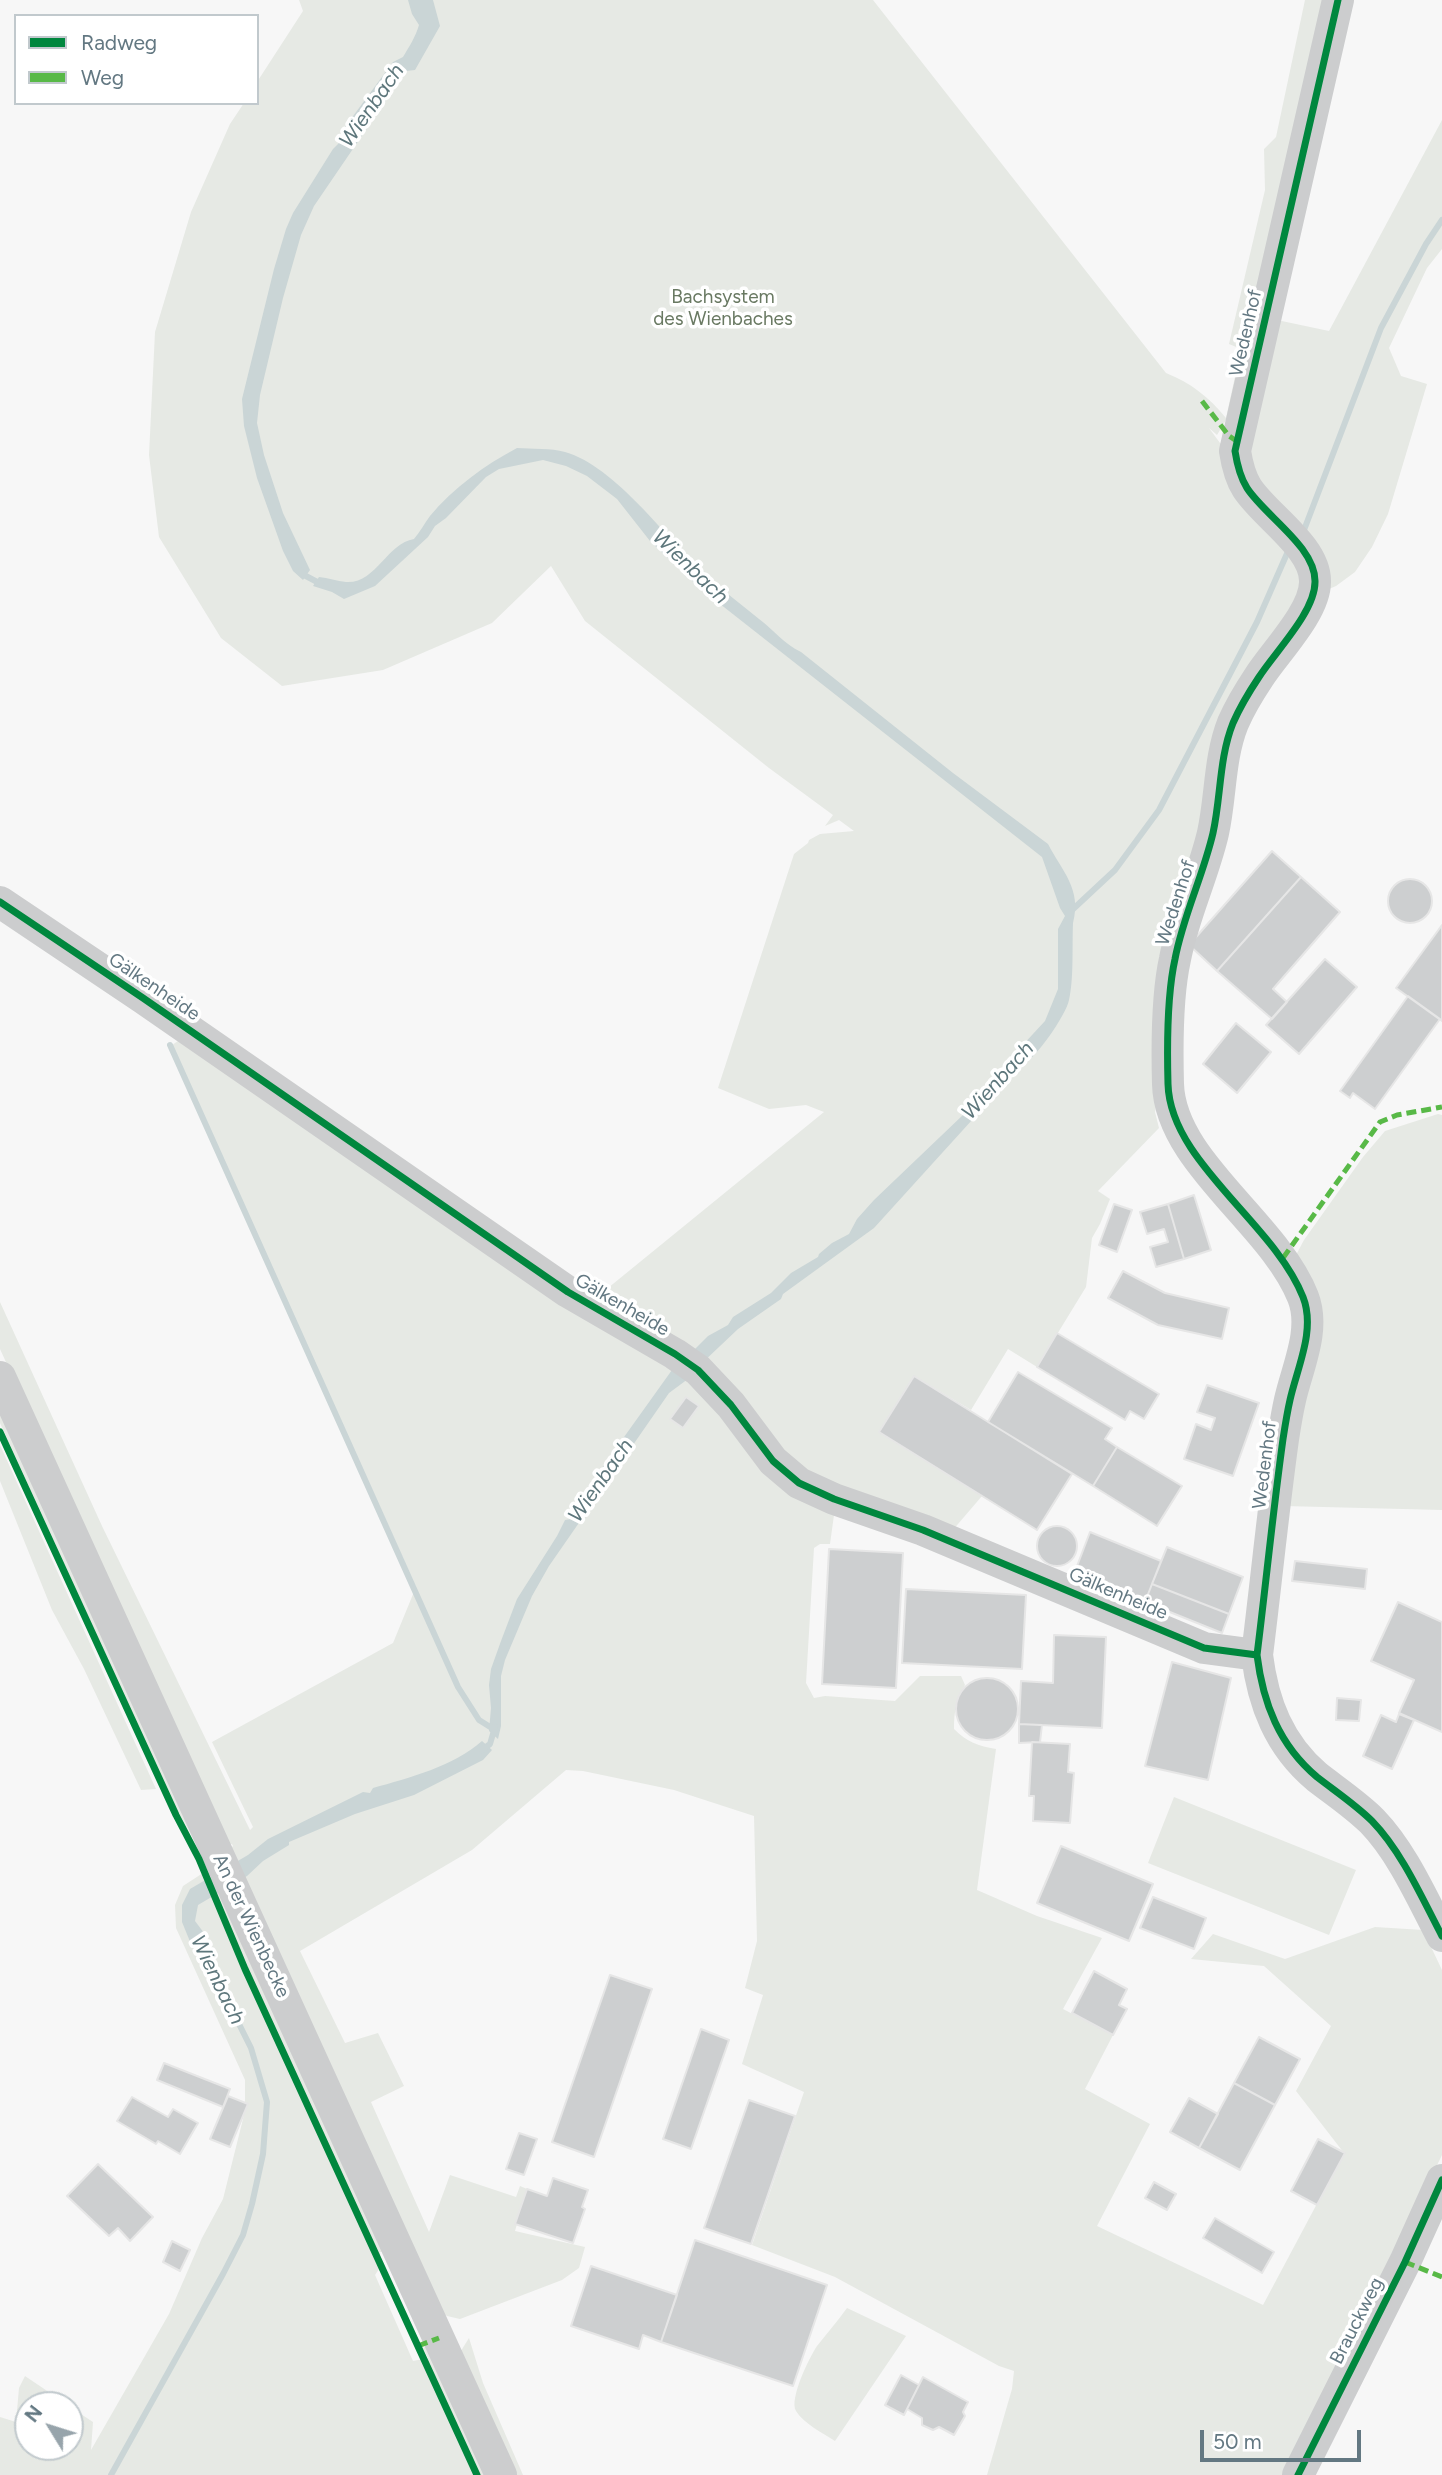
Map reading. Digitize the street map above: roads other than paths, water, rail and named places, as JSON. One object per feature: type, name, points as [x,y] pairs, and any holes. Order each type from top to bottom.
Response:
[{"type":"street","name":"Wedenhof","points":[[1338,0],[1236,451],[1237,463],[1247,488],[1290,535],[1314,567],[1315,586],[1299,621],[1241,706],[1227,741],[1211,840],[1174,961],[1168,1086],[1180,1130],[1195,1153],[1283,1258],[1304,1299],[1307,1313],[1303,1349],[1289,1401],[1283,1438],[1257,1655],[1268,1706],[1277,1729],[1291,1751],[1314,1774],[1372,1821],[1396,1853],[1430,1890],[1442,1936]]},
{"type":"street","name":"Gälkenheide","points":[[0,902],[568,1292],[676,1354],[703,1374],[731,1405],[773,1461],[799,1483],[816,1492],[923,1530],[1204,1648],[1257,1655]]},
{"type":"street","name":"An der Wienbecke","points":[[0,1377],[501,2475]]},
{"type":"street","name":"Brauckweg","points":[[1298,2475],[1405,2262],[1442,2180]]},
{"type":"water","points":[[408,0],[433,0],[440,26],[415,70],[406,71],[314,206],[301,235],[283,298],[260,395],[257,423],[264,455],[283,513],[310,570],[303,580],[293,571],[283,551],[257,478],[244,426],[242,399],[286,229],[293,213],[340,142],[342,131],[393,62],[403,57],[412,41],[419,25]]},
{"type":"water","points":[[517,448],[565,452],[603,472],[639,505],[711,581],[953,773],[1048,844],[1073,890],[1075,911],[1071,992],[1067,1007],[1042,1046],[874,1228],[738,1329],[701,1364],[689,1355],[708,1336],[728,1325],[733,1317],[771,1293],[791,1273],[849,1234],[857,1219],[874,1200],[986,1093],[1020,1048],[1045,1021],[1058,989],[1058,929],[1065,916],[1042,857],[701,589],[650,541],[617,499],[587,476],[566,466],[543,460],[499,469],[486,477],[435,526],[428,537],[375,586],[344,599],[313,586],[319,577],[346,582],[365,577],[396,548],[414,539],[430,516],[459,487]]},
{"type":"water","points":[[677,1363],[692,1376],[669,1393],[549,1566],[532,1596],[501,1676],[501,1726],[498,1739],[489,1731],[491,1669],[517,1599],[565,1520],[571,1519],[579,1500]]},
{"type":"water","points":[[482,1741],[492,1750],[483,1760],[414,1795],[355,1814],[289,1842],[289,1845],[263,1861],[247,1876],[198,1905],[195,1921],[207,1937],[191,1944],[182,1922],[182,1905],[190,1889],[248,1855],[268,1839],[363,1792],[370,1793],[373,1788],[445,1764]]},
{"type":"waterway","points":[[1304,530],[1381,328],[1426,244],[1442,220]]},
{"type":"waterway","points":[[1071,911],[1115,870],[1159,810],[1257,622],[1289,549]]},
{"type":"waterway","name":"Wienbach","points":[[301,571],[321,584]]},
{"type":"waterway","points":[[170,1045],[458,1687],[479,1720],[495,1730]]},
{"type":"waterway","name":"Wienbach","points":[[482,1750],[490,1744],[495,1727]]},
{"type":"waterway","name":"Wienbach","points":[[111,2475],[243,2235],[263,2154],[267,2102],[251,2048],[195,1936]]},
{"type":"park label","name":"Bachsystem des Wienbaches","points":[[723,308]]}]
